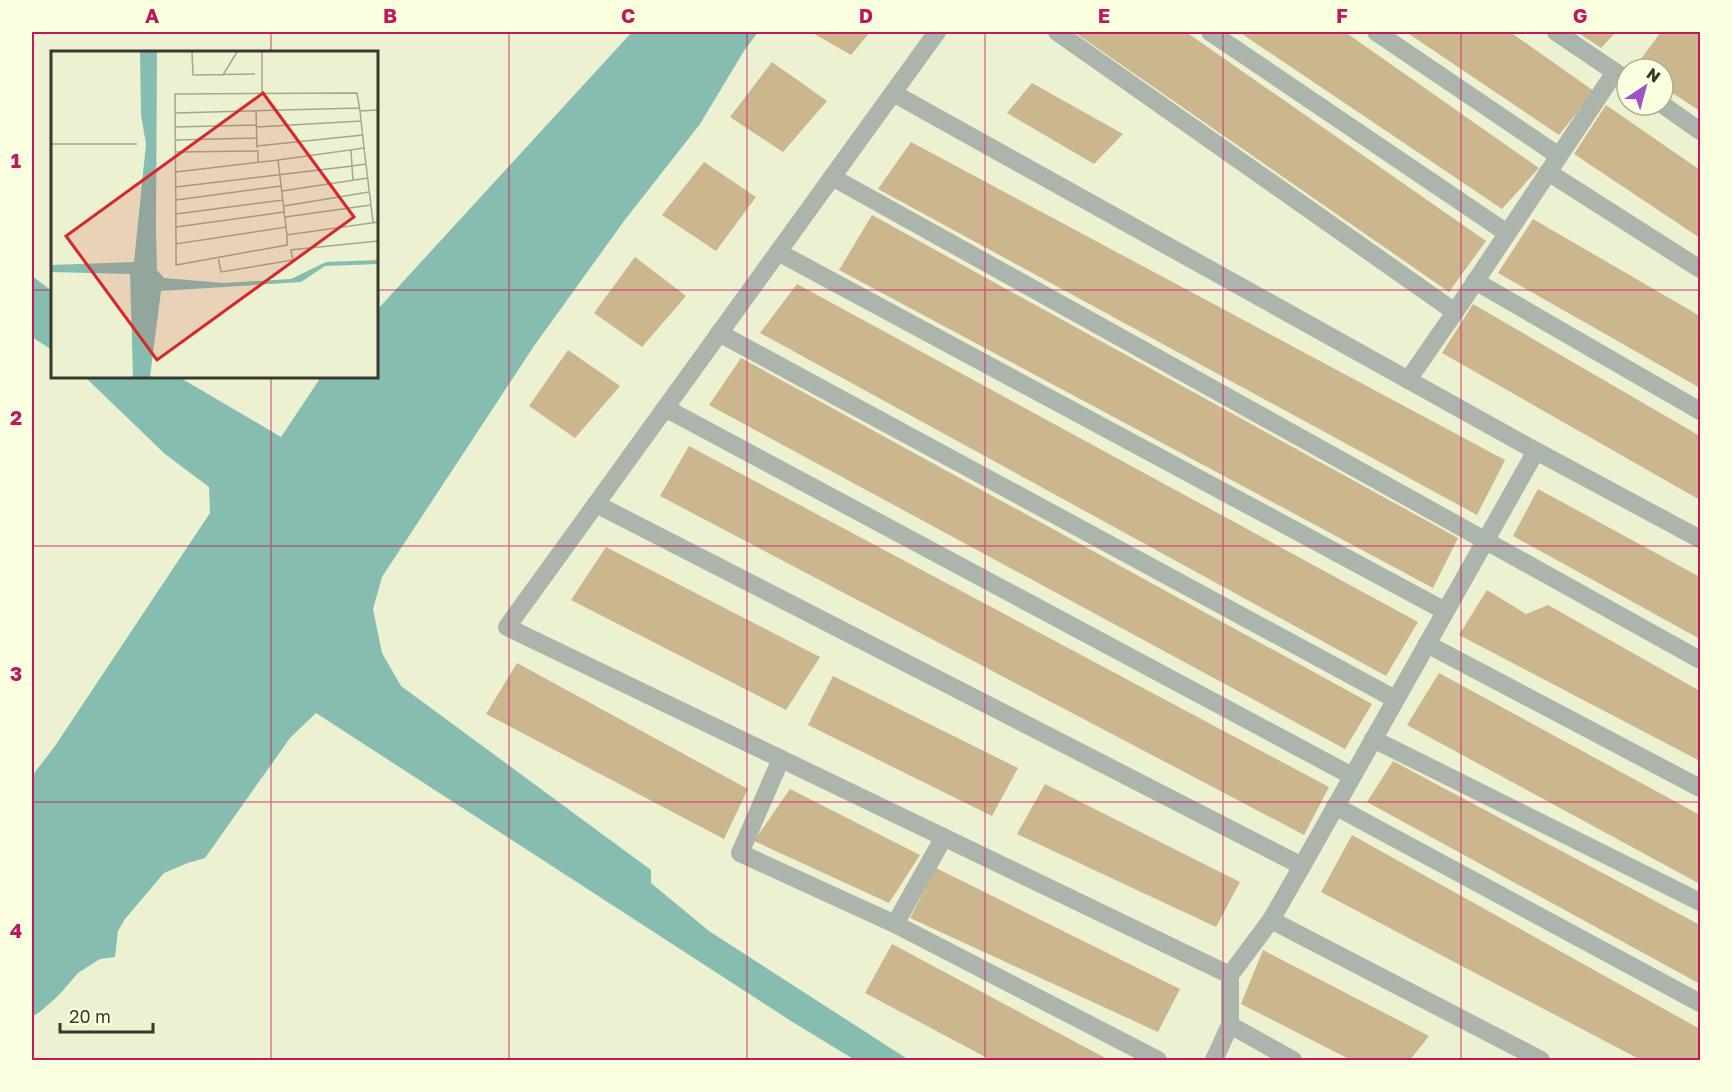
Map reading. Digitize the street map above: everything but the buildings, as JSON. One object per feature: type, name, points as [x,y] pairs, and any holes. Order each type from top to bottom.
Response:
[{"type":"street","points":[[937,32],[507,627],[1230,975]]},
{"type":"street","points":[[1057,32],[1455,312]]},
{"type":"street","points":[[1210,32],[1508,233]]},
{"type":"street","points":[[1376,32],[1559,156]]},
{"type":"street","points":[[1556,32],[1615,72]]},
{"type":"street","points":[[1408,380],[1559,156],[1615,84]]},
{"type":"street","points":[[893,93],[1536,451],[1701,539]]},
{"type":"street","points":[[1675,113],[1701,131]]},
{"type":"street","points":[[1548,172],[1701,268]]},
{"type":"street","points":[[832,177],[1701,660]]},
{"type":"street","points":[[778,252],[1445,611]]},
{"type":"street","points":[[1475,281],[1701,411]]},
{"type":"street","points":[[719,333],[1395,699]]},
{"type":"street","points":[[665,408],[1352,776]]},
{"type":"street","points":[[1214,1060],[1230,1025],[1230,975],[1271,920],[1536,451]]},
{"type":"street","points":[[596,504],[1302,866]]},
{"type":"street","points":[[1427,644],[1701,788]]},
{"type":"street","points":[[1373,739],[1701,902]]},
{"type":"street","points":[[781,759],[740,853],[895,924],[1158,1060]]},
{"type":"street","points":[[1335,806],[1701,1003]]},
{"type":"street","points":[[895,924],[944,837]]},
{"type":"street","points":[[1271,920],[1541,1060]]},
{"type":"street","points":[[1230,1025],[1293,1060]]},
{"type":"water","points":[[632,32],[758,32],[700,124],[624,221],[534,346],[382,577],[373,609],[382,653],[401,686],[651,870],[651,883],[709,931],[909,1060],[855,1060],[791,1021],[316,713],[290,738],[205,858],[164,873],[125,919],[118,931],[115,957],[100,959],[78,973],[59,995],[32,1017],[32,776],[55,746],[210,513],[209,487],[165,454],[86,378],[181,378],[281,437],[320,378],[378,378],[378,309]]},
{"type":"water","points":[[32,276],[51,290],[51,349],[32,337]]}]
